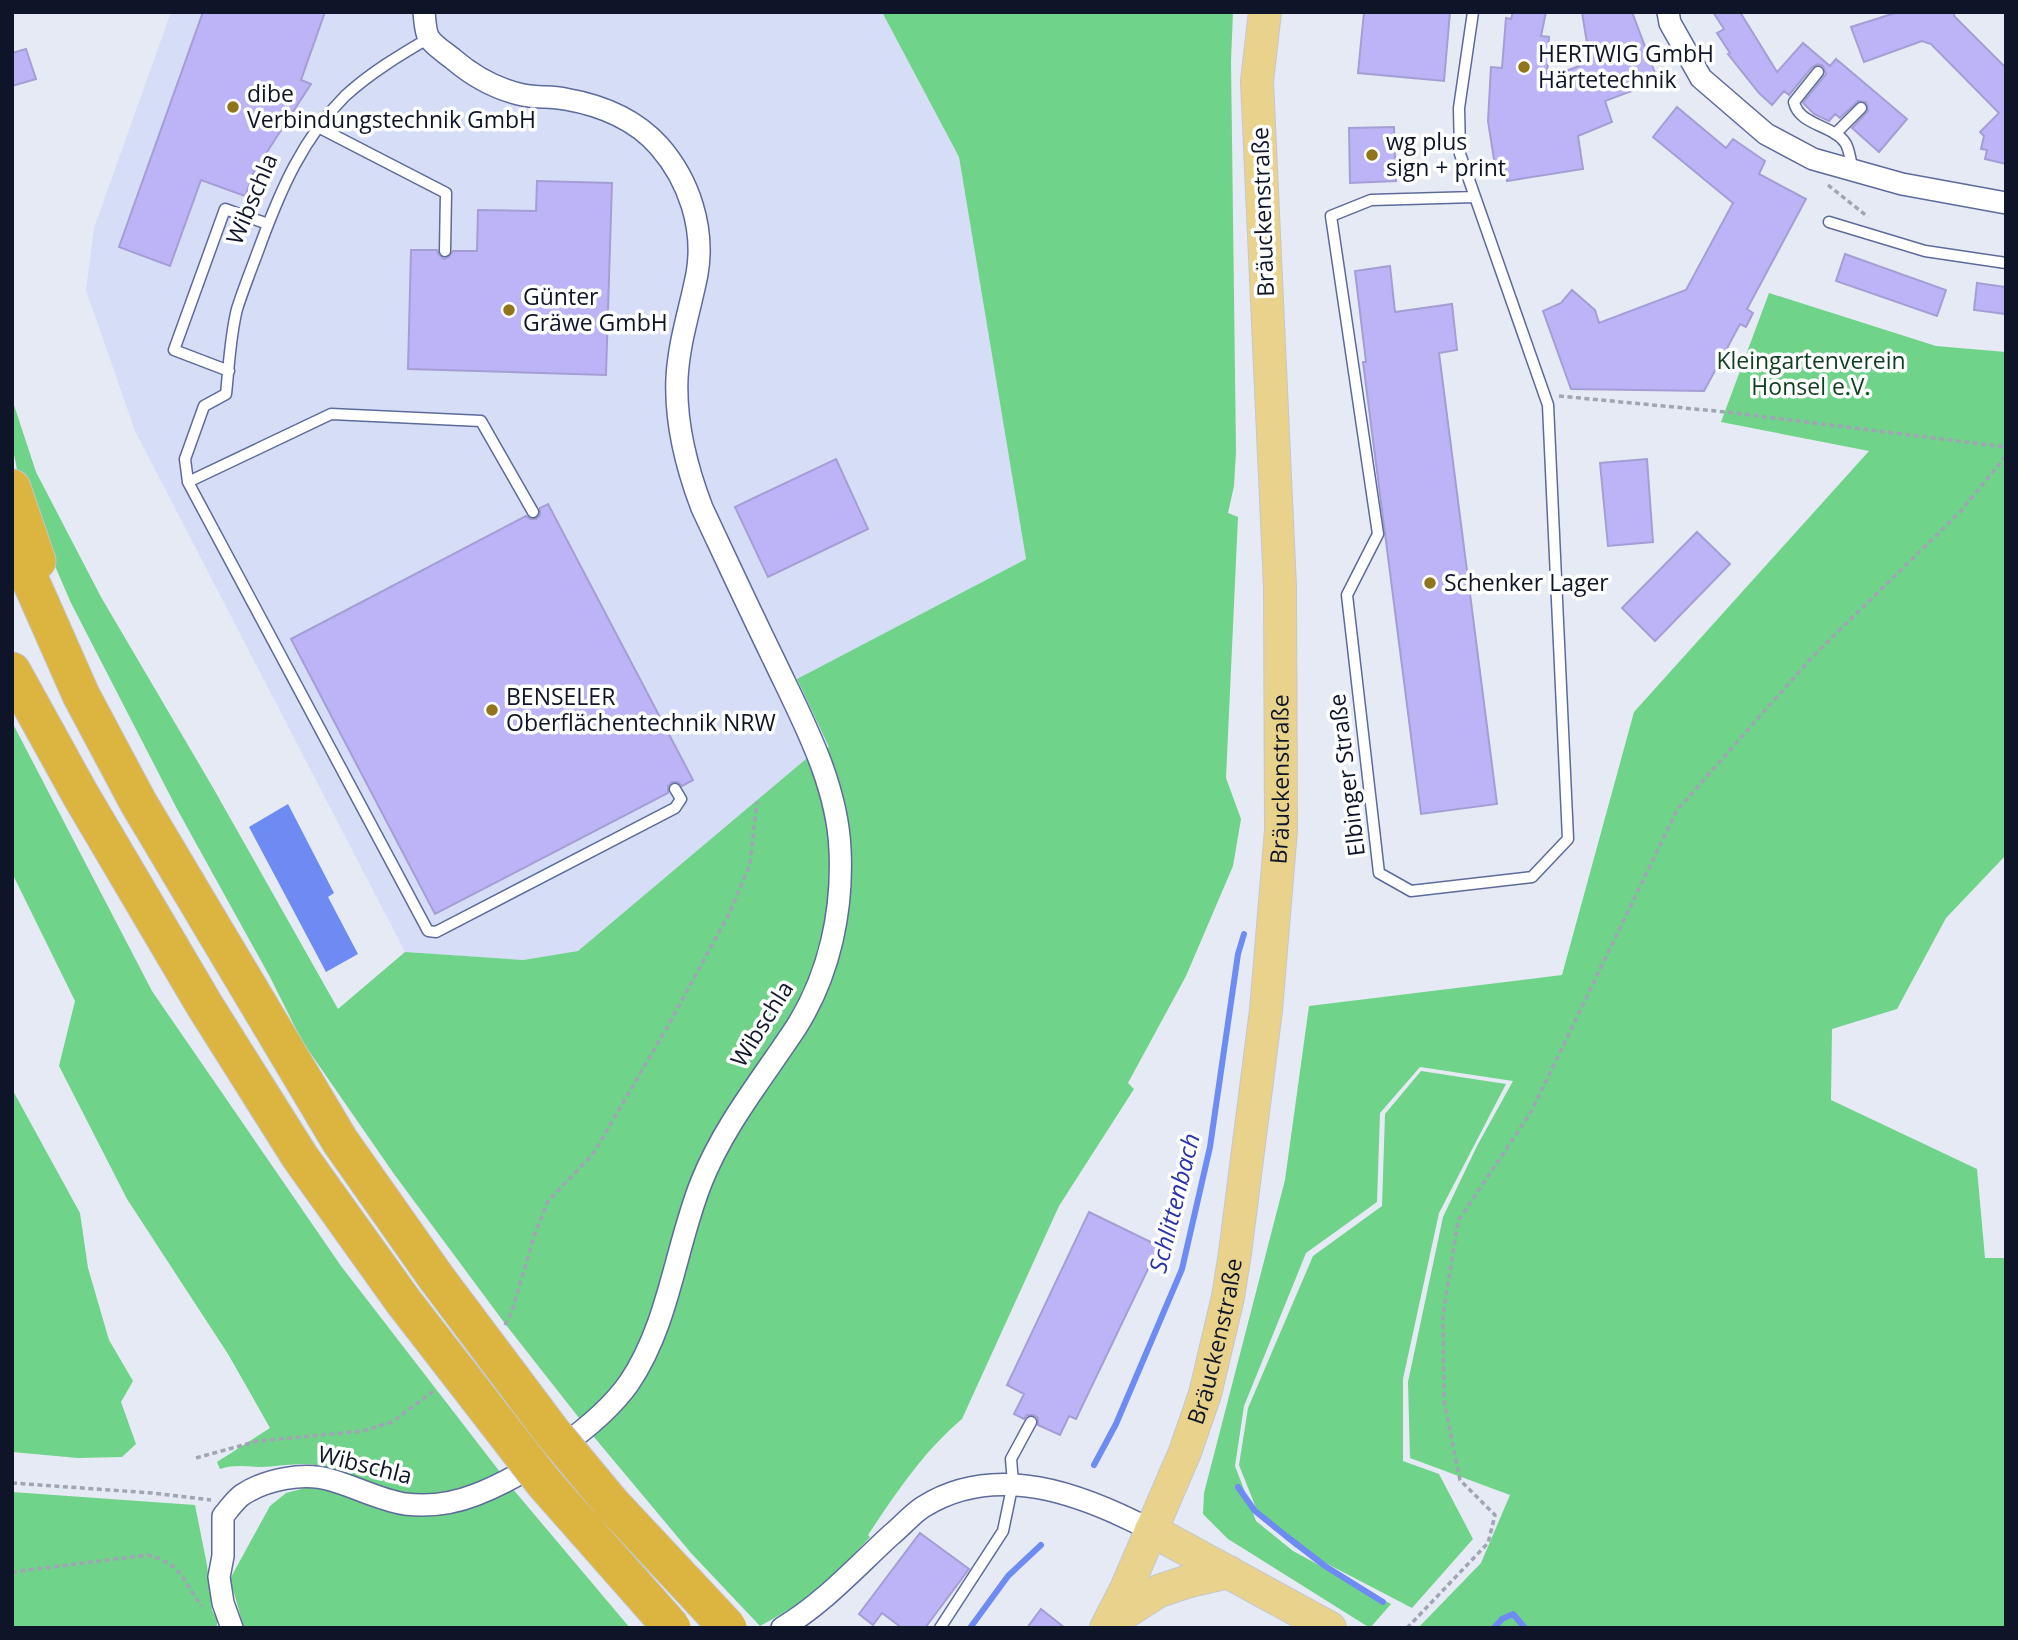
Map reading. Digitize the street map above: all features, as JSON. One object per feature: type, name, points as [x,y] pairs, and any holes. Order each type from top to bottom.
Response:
[{"type":"highway","points":[[12,488],[81,695]]},
{"type":"highway","points":[[12,539],[81,695],[138,802],[340,1140],[435,1276],[569,1452],[612,1504],[728,1628]]},
{"type":"highway","points":[[12,656],[40,718]]},
{"type":"highway","points":[[12,671],[80,794],[205,1006],[300,1157],[403,1301],[544,1483],[672,1628]]},
{"type":"main road","name":"Bräuckenstraße","points":[[1108,1625],[1185,1452],[1201,1405],[1228,1297],[1266,1010],[1281,830],[1280,587],[1257,81],[1265,12]]},
{"type":"main road","points":[[1150,1530],[1329,1628]]},
{"type":"main road","points":[[1108,1625],[1159,1591],[1229,1572]]},
{"type":"street","points":[[424,12],[429,38]]},
{"type":"street","points":[[1668,12],[1670,23],[1701,78],[1766,134],[1812,159],[1853,172],[2006,203]]},
{"type":"street","name":"Wibschla","points":[[232,1628],[223,1603],[219,1577],[223,1556],[223,1516],[245,1493],[283,1479],[306,1476],[328,1479],[404,1504],[440,1506],[474,1496],[507,1481],[587,1427],[616,1399],[630,1382],[650,1343],[684,1231],[715,1154],[754,1087],[798,1023],[815,991],[831,944],[838,906],[840,848],[829,789],[808,732],[702,508],[683,447],[677,406],[677,377],[681,337],[697,273],[699,250],[697,224],[682,180],[658,145],[626,120],[606,110],[564,99],[524,96],[496,88],[478,80],[429,38]]},
{"type":"street","points":[[782,1628],[809,1612],[923,1507],[954,1493],[989,1484],[1013,1483],[1062,1493],[1115,1511],[1150,1530]]},
{"type":"lane","name":"Elbinger Straße","points":[[1473,12],[1459,108],[1460,154],[1548,405],[1568,839],[1532,877],[1410,891],[1379,873],[1347,595],[1378,534],[1331,216],[1371,200],[1475,197]]},
{"type":"lane","name":"Wibschla","points":[[188,482],[185,459],[204,406],[226,394],[231,339],[237,310],[283,185],[303,147],[346,96],[370,75],[429,38]]},
{"type":"lane","points":[[1818,72],[1794,102],[1795,110],[1845,142],[1853,172]]},
{"type":"lane","points":[[1835,134],[1861,108]]},
{"type":"lane","points":[[318,127],[446,193],[445,251]]},
{"type":"lane","points":[[229,370],[174,350],[225,209],[268,224]]},
{"type":"lane","points":[[1829,222],[1925,251],[2006,263]]},
{"type":"lane","points":[[533,512],[481,421],[331,414],[188,482],[428,931],[436,932],[675,808],[681,799],[675,789]]},
{"type":"lane","points":[[940,1628],[1003,1531],[1013,1483],[1011,1459],[1031,1422]]},
{"type":"path","points":[[1812,159],[1828,185],[1898,244]]},
{"type":"path","points":[[1546,396],[1726,412],[2006,447]]},
{"type":"path","points":[[1407,1628],[1488,1543],[1495,1515],[1460,1480],[1444,1401],[1443,1315],[1458,1221],[1531,1112],[1677,810],[1813,656],[1959,513],[2006,456]]},
{"type":"path","points":[[497,1333],[506,1325],[512,1311],[535,1233],[548,1201],[593,1154],[730,912],[750,864],[757,802]]},
{"type":"path","name":"Wibschla","points":[[196,1458],[258,1441],[363,1431],[392,1422],[444,1382]]},
{"type":"path","points":[[12,1483],[211,1500]]},
{"type":"path","points":[[12,1572],[148,1555],[166,1560],[176,1567],[207,1613]]},
{"type":"shaded area","points":[[171,12],[882,12],[959,157],[1026,559],[798,679],[829,747],[806,759],[578,951],[523,960],[405,952],[135,431],[86,290],[94,228]]},
{"type":"green space","points":[[882,12],[1233,12],[1231,61],[1236,452],[1234,486],[1228,513],[1238,517],[1226,778],[1241,819],[1233,866],[1186,976],[1128,1083],[1134,1089],[1059,1206],[962,1419],[923,1459],[878,1519],[868,1535],[870,1537],[826,1584],[801,1603],[760,1626],[691,1553],[594,1437],[506,1325],[394,1174],[302,1041],[270,977],[177,809],[71,603],[20,485],[12,444],[12,399],[36,472],[101,597],[338,1009],[405,952],[523,960],[578,951],[806,759],[829,747],[797,679],[1026,559],[959,157]]},
{"type":"green space","name":"Kleingartenverein Honsel e.V.","points":[[1769,293],[1936,346],[2006,352],[2006,855],[1946,918],[1897,1009],[1832,1029],[1831,1100],[1977,1169],[1985,1258],[2006,1258],[2006,1628],[1418,1628],[1481,1563],[1510,1495],[1410,1458],[1408,1382],[1443,1217],[1477,1146],[1513,1081],[1420,1067],[1380,1113],[1377,1202],[1306,1253],[1244,1406],[1235,1466],[1256,1521],[1293,1551],[1391,1604],[1370,1628],[1228,1539],[1203,1514],[1204,1493],[1285,1180],[1309,1006],[1562,975],[1634,712],[1869,451],[1721,422]]},
{"type":"green space","points":[[12,722],[152,991],[341,1266],[500,1472],[465,1489],[430,1495],[394,1491],[357,1480],[327,1467],[310,1464],[236,1466],[220,1469],[217,1462],[270,1428],[228,1354],[127,1199],[59,1066],[75,1001],[12,873]]},
{"type":"green space","points":[[1421,1071],[1506,1084],[1439,1213],[1403,1379],[1403,1461],[1439,1474],[1473,1539],[1412,1608],[1295,1547],[1260,1518],[1239,1465],[1248,1408],[1313,1256],[1382,1206],[1385,1114]]},
{"type":"green space","points":[[12,1089],[80,1213],[88,1268],[109,1340],[133,1381],[121,1402],[136,1444],[122,1457],[78,1458],[12,1452]]},
{"type":"green space","points":[[309,1487],[451,1513],[470,1508],[512,1488],[630,1628],[244,1628],[230,1579],[270,1506],[286,1493]]},
{"type":"green space","points":[[12,1492],[195,1505],[217,1628],[12,1628]]},
{"type":"water","points":[[288,804],[334,893],[328,897],[358,954],[326,972],[249,827]]},
{"type":"building","points":[[203,12],[325,12],[301,80],[311,84],[254,172],[245,196],[201,180],[170,266],[119,247]]},
{"type":"building","points":[[1364,12],[1450,12],[1444,81],[1358,73]]},
{"type":"building","points":[[1513,12],[1546,12],[1541,36],[1549,37],[1547,78],[1590,62],[1582,12],[1632,12],[1658,81],[1605,101],[1612,122],[1578,136],[1583,169],[1507,181],[1505,165],[1495,166],[1488,121],[1491,67],[1502,68],[1506,18],[1511,19]]},
{"type":"building","points":[[1713,12],[1740,12],[1777,72],[1803,43],[1830,66],[1836,59],[1907,119],[1879,152],[1852,128],[1868,111],[1866,102],[1858,101],[1840,118],[1835,114],[1829,121],[1814,114],[1803,103],[1826,74],[1823,66],[1818,64],[1812,67],[1789,95],[1784,91],[1772,105],[1728,54],[1730,53],[1717,33],[1724,29]]},
{"type":"building","points":[[1898,12],[1953,12],[2006,68],[2006,164],[1985,159],[1987,150],[1981,149],[1984,136],[1980,132],[1999,113],[1931,44],[1922,41],[1864,62],[1851,27]]},
{"type":"building","points":[[26,49],[36,79],[12,86],[12,53]]},
{"type":"building","points":[[1677,107],[1726,148],[1733,139],[1765,161],[1759,174],[1806,199],[1747,309],[1753,313],[1746,327],[1740,324],[1704,391],[1571,389],[1543,311],[1561,303],[1572,290],[1595,310],[1599,323],[1686,290],[1733,203],[1653,137]]},
{"type":"building","name":"wg plus sign + print","points":[[1394,127],[1396,181],[1350,183],[1349,128]]},
{"type":"building","name":"Günter Gräwe GmbH","points":[[537,181],[612,183],[606,375],[408,369],[411,250],[437,250],[444,259],[453,251],[477,251],[478,210],[536,211]]},
{"type":"building","points":[[1845,254],[1946,290],[1937,316],[1836,281]]},
{"type":"building","name":"Schenker Lager","points":[[1390,266],[1395,312],[1452,304],[1457,350],[1439,353],[1497,804],[1421,814],[1363,362],[1366,362],[1355,271]]},
{"type":"building","points":[[1977,283],[2006,287],[2006,314],[1974,310]]},
{"type":"building","points":[[836,459],[868,529],[768,577],[735,507]]},
{"type":"building","points":[[1647,459],[1653,542],[1608,546],[1600,463]]},
{"type":"building","name":"BENSELER Oberflächentechnik NRW","points":[[548,504],[693,780],[682,786],[678,782],[672,782],[668,786],[668,793],[435,914],[291,639],[526,516],[536,519],[540,515],[540,508]]},
{"type":"building","points":[[1697,532],[1730,564],[1655,641],[1622,608]]},
{"type":"building","points":[[1089,1212],[1159,1246],[1076,1419],[1069,1416],[1060,1435],[1038,1425],[1038,1418],[1034,1415],[1027,1415],[1024,1419],[1014,1414],[1024,1394],[1007,1385]]},
{"type":"building","points":[[920,1533],[969,1569],[925,1628],[902,1628],[882,1613],[873,1625],[859,1614]]},
{"type":"building","points":[[1041,1609],[1065,1628],[1027,1628]]},
{"type":"waterway","name":"Schlittenbach","points":[[1094,1465],[1116,1424],[1182,1269],[1210,1147],[1238,954],[1244,934]]},
{"type":"waterway","points":[[1238,1487],[1255,1511],[1286,1536],[1325,1566],[1383,1602]]},
{"type":"waterway","name":"Schlittenbach","points":[[970,1628],[1008,1576],[1041,1545]]},
{"type":"waterway","points":[[1494,1628],[1502,1619],[1513,1614],[1525,1628]]},
{"type":"place","name":"HERTWIG GmbH Härtetechnik","points":[[1524,67]]},
{"type":"place","name":"dibe Verbindungstechnik GmbH","points":[[233,107]]},
{"type":"place","name":"wg plus sign + print","points":[[1372,155]]},
{"type":"place","name":"Günter Gräwe GmbH","points":[[509,310]]},
{"type":"place","name":"Schenker Lager","points":[[1430,583]]},
{"type":"place","name":"BENSELER Oberflächentechnik NRW","points":[[492,710]]}]
